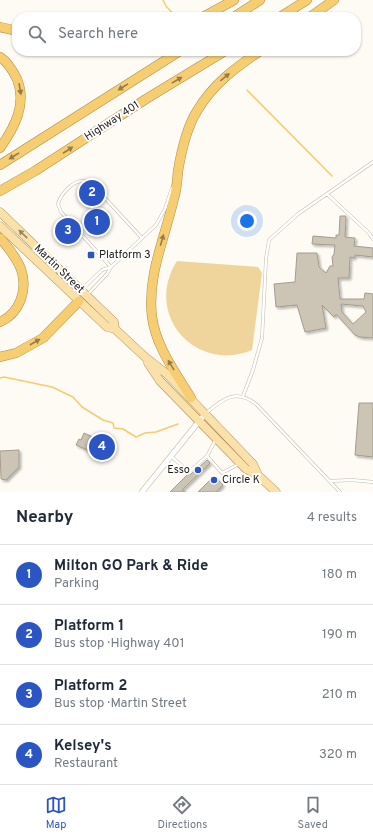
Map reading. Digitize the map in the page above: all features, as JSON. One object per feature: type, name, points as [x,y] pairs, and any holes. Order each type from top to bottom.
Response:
[{"type":"highway","points":[[212,12],[234,0]]},
{"type":"highway","points":[[242,12],[260,0]]},
{"type":"highway","points":[[288,12],[307,0]]},
{"type":"highway","points":[[317,12],[334,0]]},
{"type":"highway","points":[[0,27],[12,30]]},
{"type":"highway","name":"Highway 401","points":[[0,165],[172,56]]},
{"type":"highway","name":"Highway 401","points":[[0,191],[35,171],[146,99],[217,56]]},
{"type":"highway","points":[[191,398],[164,353],[157,337],[152,318],[152,277],[175,196],[178,170],[188,132],[196,112],[206,97],[220,81],[253,56]]},
{"type":"highway","points":[[0,57],[14,71],[20,86],[22,102],[9,136],[0,148]]},
{"type":"highway","points":[[0,198],[35,171]]},
{"type":"highway","points":[[0,238],[11,252],[21,270],[23,283],[23,295],[19,307],[11,315],[0,322]]},
{"type":"highway","points":[[0,357],[16,353],[43,338],[77,299]]},
{"type":"main road","name":"Martin Street","points":[[3,214],[114,322],[115,329]]},
{"type":"main road","name":"Martin Street","points":[[0,226],[107,327],[115,329],[145,357],[167,374],[253,464],[258,475]]},
{"type":"main road","name":"Martin Street","points":[[145,357],[160,381],[216,439],[246,469],[258,475],[276,492]]},
{"type":"street","points":[[142,492],[205,414]]},
{"type":"lane","points":[[243,396],[253,370],[262,338],[266,258],[269,240],[298,214],[373,162]]},
{"type":"lane","points":[[77,299],[107,274],[111,267],[156,225],[165,209],[178,170]]},
{"type":"lane","points":[[111,267],[61,212],[58,204],[60,197],[75,183],[86,181],[95,186],[142,238]]},
{"type":"lane","points":[[327,194],[369,233],[373,239]]},
{"type":"lane","points":[[77,299],[102,270],[111,267]]},
{"type":"lane","points":[[205,414],[229,397],[243,396],[250,398],[340,492]]},
{"type":"lane","points":[[171,456],[189,472],[207,456],[216,439]]},
{"type":"lane","points":[[207,456],[222,473],[240,463]]},
{"type":"lane","points":[[329,481],[352,480],[373,482]]},
{"type":"shaded area","points":[[177,261],[258,267],[262,273],[252,350],[231,355],[211,354],[194,346],[180,334],[171,319],[166,301],[168,281]]},
{"type":"building","points":[[340,216],[346,216],[345,237],[355,238],[354,246],[373,248],[373,257],[355,255],[354,258],[350,257],[349,278],[338,278],[340,299],[364,299],[365,293],[373,294],[373,338],[355,335],[336,314],[334,317],[322,305],[326,328],[305,332],[297,305],[276,307],[274,284],[295,282],[297,253],[317,253],[319,267],[326,273],[330,266],[333,266],[332,257],[334,254],[335,245],[312,244],[313,236],[336,238],[336,235],[339,235]],"holes":[[[341,304],[363,306],[366,312],[353,324],[342,312]]]},
{"type":"building","points":[[359,403],[373,403],[373,457],[355,455]]},
{"type":"building","points":[[84,433],[108,444],[103,457],[76,445],[79,439],[81,440]]},
{"type":"building","points":[[19,450],[19,467],[6,480],[1,479],[0,451]]},
{"type":"building","points":[[207,460],[210,463],[182,490],[185,492],[170,492],[188,474],[191,474]]},
{"type":"building","name":"Circle K","points":[[214,476],[223,485],[216,492],[198,492]]},
{"type":"waterway","points":[[163,0],[171,12]]},
{"type":"waterway","points":[[247,90],[332,176]]},
{"type":"waterway","points":[[0,378],[4,377],[52,387],[73,397],[82,407],[103,420],[113,423],[114,428],[123,429],[136,437],[178,424]]},
{"type":"place","name":"Platform 1","points":[[92,193]]},
{"type":"place","name":"Milton GO Park & Ride","points":[[97,222]]},
{"type":"place","name":"Platform 2","points":[[68,231]]},
{"type":"place","name":"Platform 3","points":[[91,255]]},
{"type":"place","name":"Kelsey's","points":[[102,447]]},
{"type":"place","name":"Esso","points":[[198,470]]},
{"type":"place","name":"Circle K","points":[[214,480]]}]
